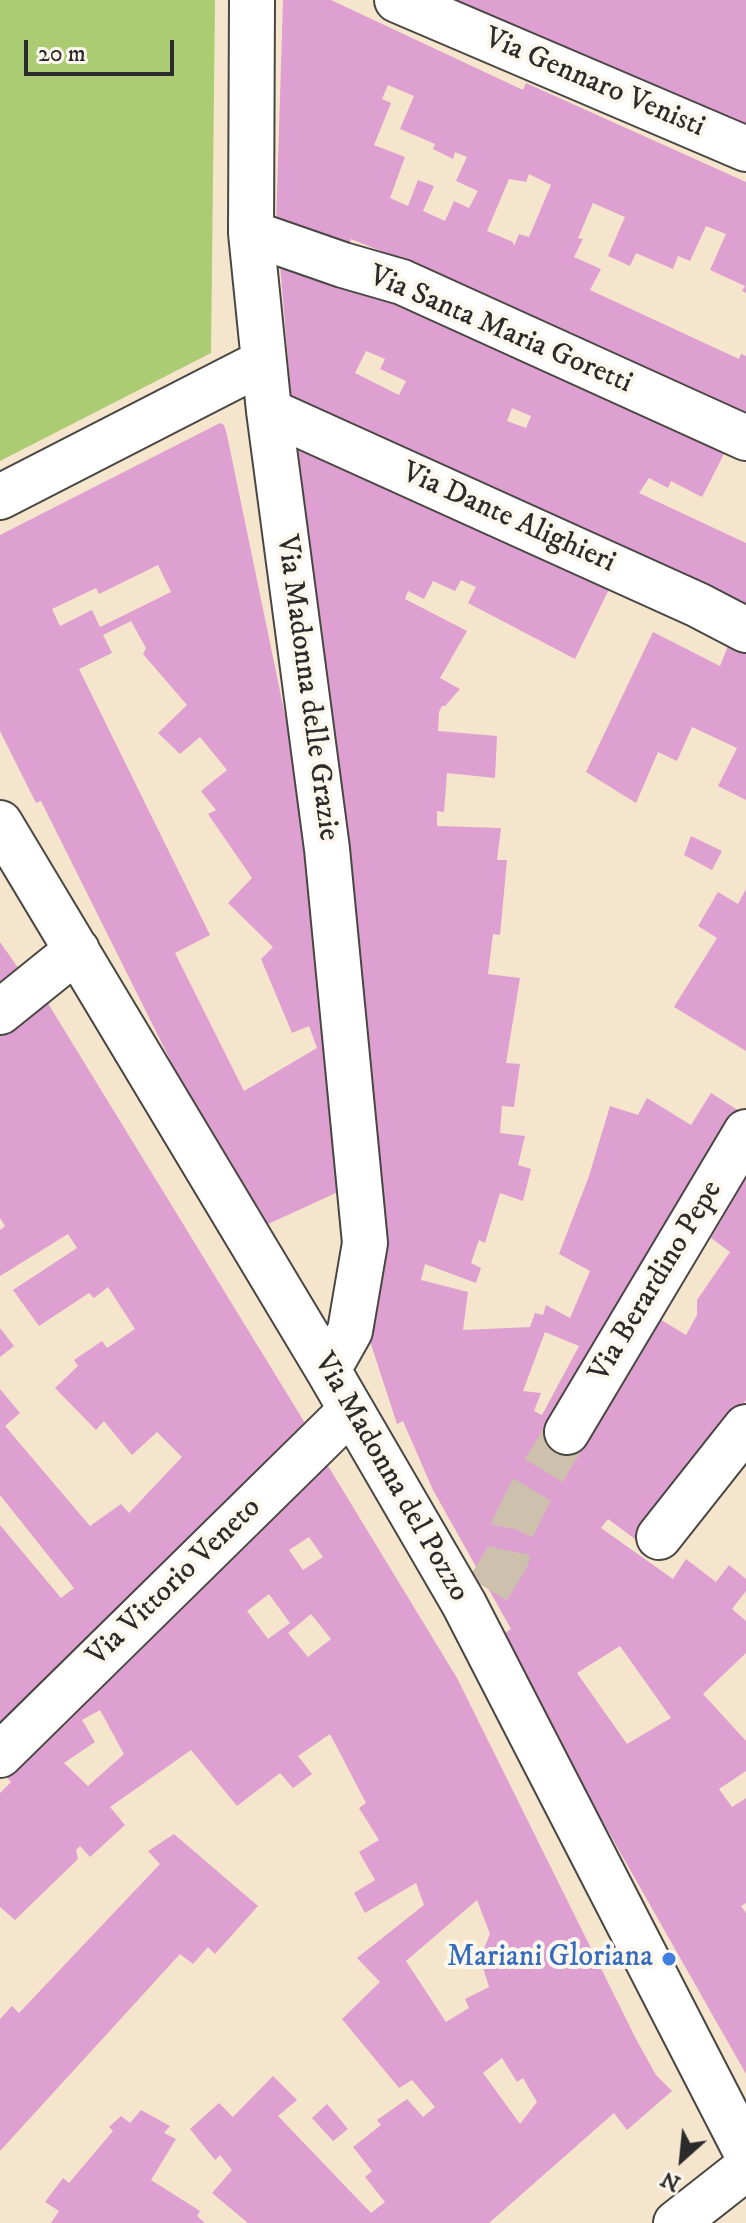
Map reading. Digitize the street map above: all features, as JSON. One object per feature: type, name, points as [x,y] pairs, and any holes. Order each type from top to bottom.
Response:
[{"type":"street","name":"Via Madonna delle Grazie","points":[[252,0],[251,233],[269,411],[327,849],[365,1243],[350,1331],[328,1370]]},
{"type":"street","name":"Via Gennaro Venisti","points":[[397,0],[746,149]]},
{"type":"street","name":"Via Santa Maria Goretti","points":[[251,233],[402,282],[746,438]]},
{"type":"street","points":[[0,497],[263,362]]},
{"type":"street","name":"Via Dante Alighieri","points":[[269,411],[698,605],[746,630]]},
{"type":"street","name":"Via Madonna del Pozzo","points":[[0,823],[350,1411],[476,1596],[746,2152]]},
{"type":"street","points":[[0,1012],[77,950]]},
{"type":"street","name":"Via Berardino Pepe","points":[[567,1432],[746,1132]]},
{"type":"street","name":"Via Vittorio Veneto","points":[[0,1755],[350,1411]]},
{"type":"street","points":[[659,1537],[746,1427]]},
{"type":"street","points":[[676,2223],[746,2168]]},
{"type":"green space","points":[[0,0],[215,0],[211,353],[0,461]]},
{"type":"building","points":[[283,0],[331,0],[523,90],[526,83],[746,182],[746,293],[742,291],[745,286],[710,270],[726,234],[706,226],[690,261],[678,256],[673,269],[636,253],[630,266],[608,256],[625,217],[593,203],[578,238],[583,239],[574,257],[601,269],[590,290],[739,359],[741,354],[746,356],[746,423],[643,368],[490,296],[454,281],[453,284],[423,268],[351,239],[346,256],[276,226]],"holes":[[[388,85],[414,96],[400,129],[435,144],[433,149],[453,159],[455,152],[467,157],[456,181],[478,191],[469,208],[454,201],[445,221],[423,211],[434,186],[418,180],[408,206],[390,198],[405,157],[374,145],[391,103],[382,99]],[[529,174],[551,185],[529,237],[519,234],[514,246],[513,242],[487,231],[509,179],[526,182]]]},
{"type":"building","points":[[444,0],[746,0],[746,131]]},
{"type":"building","points":[[279,253],[725,452],[702,497],[671,481],[668,488],[649,478],[639,493],[746,543],[746,614],[292,407]],"holes":[[[366,351],[385,359],[380,369],[406,381],[399,395],[355,373]],[[512,408],[531,416],[526,428],[507,421]]]},
{"type":"building","points":[[220,423],[224,425],[311,841],[349,1187],[255,1230],[41,801],[36,803],[0,731],[0,535]],"holes":[[[158,565],[171,592],[100,627],[92,610],[60,626],[52,609],[96,588],[99,594]],[[131,621],[146,648],[143,654],[187,705],[158,733],[180,754],[200,737],[227,770],[201,791],[216,810],[208,814],[252,878],[228,903],[273,947],[261,959],[292,1033],[309,1026],[317,1048],[244,1091],[175,953],[210,935],[79,669],[112,653],[103,635]]]},
{"type":"building","points":[[297,436],[613,581],[575,659],[468,603],[476,587],[461,580],[455,591],[433,581],[424,599],[408,591],[405,599],[467,631],[440,678],[460,689],[442,706],[438,731],[497,736],[495,778],[447,773],[444,812],[437,811],[437,826],[501,828],[497,860],[507,860],[500,935],[493,934],[488,974],[520,978],[506,1063],[520,1064],[514,1107],[502,1106],[500,1133],[525,1136],[518,1165],[531,1169],[523,1201],[500,1193],[485,1243],[479,1240],[471,1263],[481,1268],[476,1283],[425,1264],[421,1280],[468,1292],[463,1330],[530,1327],[535,1313],[543,1315],[546,1305],[570,1318],[590,1271],[559,1254],[589,1176],[610,1106],[638,1115],[647,1098],[691,1125],[711,1093],[744,1114],[658,1318],[686,1335],[697,1315],[697,1300],[730,1252],[711,1238],[746,1178],[746,1400],[635,1539],[608,1519],[601,1528],[673,1579],[686,1559],[716,1582],[729,1565],[746,1579],[746,1591],[732,1609],[746,1621],[746,1653],[703,1694],[746,1741],[746,1771],[719,1789],[732,1807],[746,1798],[746,1903],[741,1906],[746,1913],[746,2074],[498,1637],[511,1629],[433,1490],[403,1421],[397,1424],[367,1332],[322,677]],"holes":[[[545,1332],[579,1346],[542,1415],[534,1411],[541,1393],[523,1391]],[[620,1646],[671,1718],[627,1744],[577,1673]]]},
{"type":"building","points":[[653,632],[720,666],[732,636],[746,642],[746,800],[718,786],[737,748],[692,727],[677,761],[658,752],[636,803],[586,772]]},
{"type":"building","points":[[691,836],[722,851],[712,870],[684,855]]},
{"type":"building","points":[[746,889],[746,1051],[674,1007],[717,938],[698,926],[718,892],[738,904]]},
{"type":"building","points":[[0,942],[26,979],[0,1001]]},
{"type":"building","points":[[41,992],[308,1428],[0,1744],[0,1525],[61,1598],[74,1588],[0,1495],[0,1389],[20,1413],[5,1426],[90,1526],[121,1504],[129,1513],[182,1457],[157,1432],[132,1455],[104,1421],[96,1430],[55,1388],[78,1366],[74,1360],[102,1341],[107,1348],[135,1329],[108,1287],[94,1298],[89,1293],[39,1326],[13,1290],[77,1248],[68,1234],[0,1276],[0,1230],[5,1226],[0,1218],[0,1025]]},
{"type":"building","points":[[0,1328],[14,1346],[0,1357]]},
{"type":"building","points":[[322,1456],[457,1678],[636,2039],[656,2075],[672,2091],[627,2130],[614,2113],[489,2223],[248,2223],[212,2193],[232,2170],[220,2155],[215,2160],[190,2129],[219,2103],[233,2117],[273,2076],[297,2100],[278,2116],[371,2213],[385,2202],[365,2177],[372,2171],[353,2147],[381,2125],[377,2120],[407,2099],[423,2117],[435,2107],[412,2080],[399,2088],[342,2019],[380,1982],[357,1958],[424,1905],[416,1883],[365,1913],[354,1893],[375,1880],[359,1852],[379,1840],[359,1808],[366,1803],[330,1734],[298,1756],[312,1774],[293,1788],[280,1773],[237,1806],[191,1750],[110,1807],[125,1825],[90,1857],[80,1846],[76,1850],[78,1859],[15,1920],[0,1907],[0,1793],[11,1782],[0,1770]],"holes":[[[309,1537],[323,1557],[303,1570],[289,1550]],[[269,1594],[290,1623],[268,1639],[247,1611]],[[311,1614],[331,1639],[308,1657],[288,1633]],[[100,1710],[124,1754],[88,1786],[64,1763],[95,1742],[82,1720]],[[477,1900],[490,1934],[480,1958],[489,1987],[465,1999],[469,2008],[446,2022],[406,1961]],[[502,2058],[517,2082],[523,2078],[537,2102],[520,2124],[483,2073]]]},
{"type":"building","points":[[174,1834],[258,1906],[215,1954],[208,1947],[193,1964],[180,1954],[0,2151],[0,2019],[12,2006],[19,2013],[160,1864],[148,1851]]},
{"type":"building","points":[[327,2104],[348,2129],[333,2141],[312,2118]]},
{"type":"building","points":[[141,2110],[170,2126],[164,2133],[176,2139],[151,2180],[200,2211],[197,2216],[205,2223],[51,2223],[59,2211],[45,2202],[63,2178],[69,2183],[113,2131],[109,2127],[121,2116],[130,2123]]},
{"type":"tunnel","points":[[488,1589],[507,1558],[513,1528],[529,1495],[567,1432]]},
{"type":"place","name":"Mariani Gloriana","points":[[669,1959]]}]
